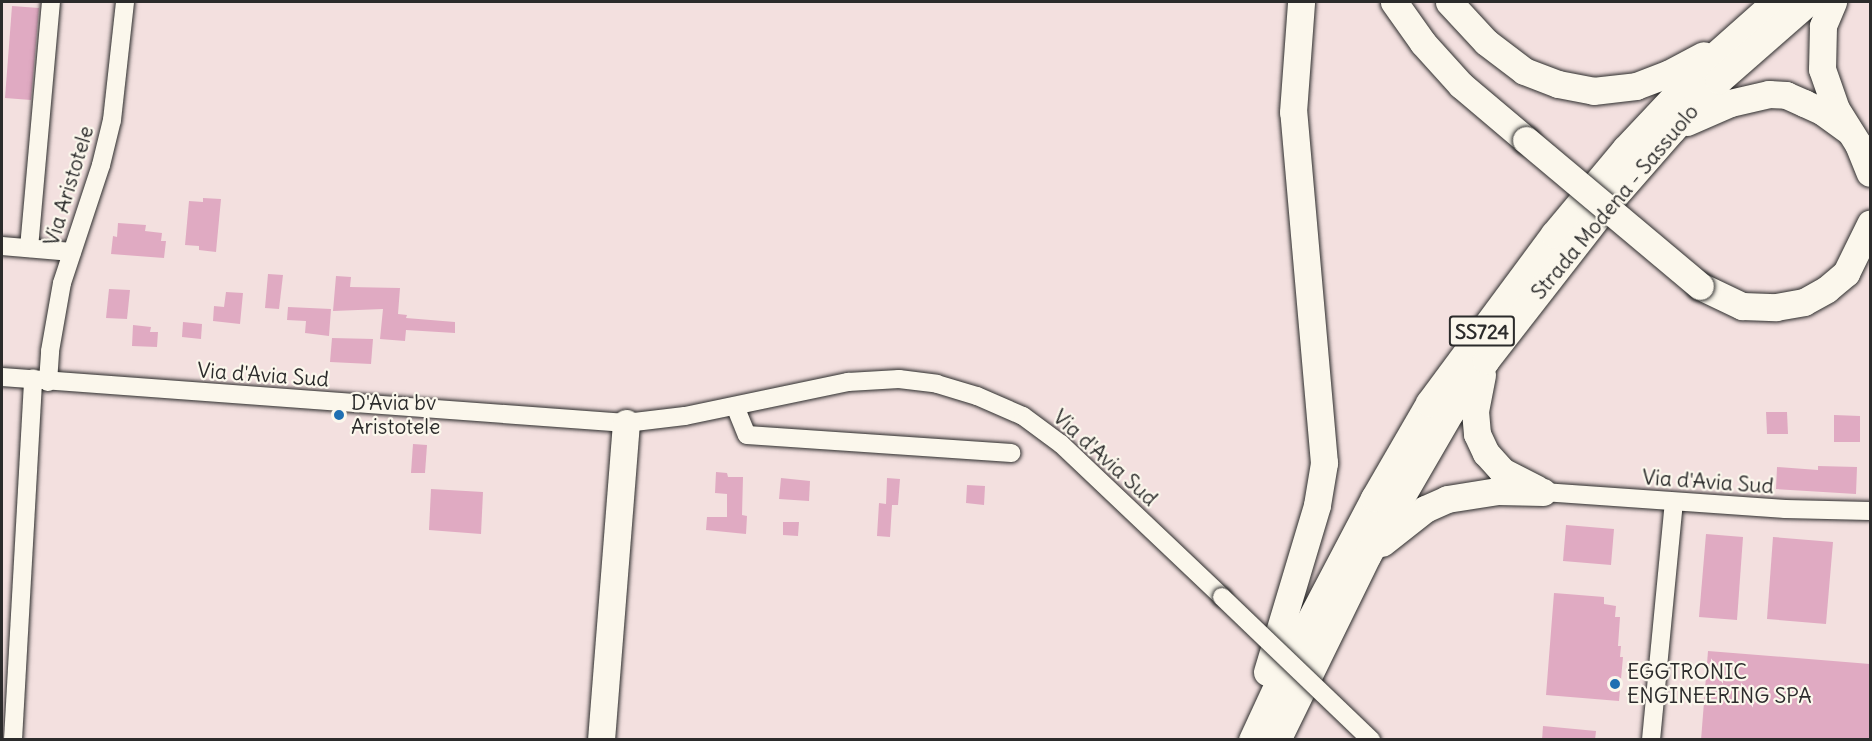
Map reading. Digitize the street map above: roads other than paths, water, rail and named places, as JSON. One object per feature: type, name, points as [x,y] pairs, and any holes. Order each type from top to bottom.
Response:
[{"type":"highway","points":[[1245,740],[1317,505],[1324,464],[1293,112],[1301,2]]},
{"type":"highway","points":[[1395,2],[1423,43],[1461,85],[1700,286],[1742,306],[1776,307],[1804,302],[1827,289],[1846,273],[1870,224]]},
{"type":"highway","points":[[1449,2],[1486,42],[1524,71],[1558,84],[1593,92],[1647,82],[1668,74],[1730,41]]},
{"type":"highway","name":"Strada Modena - Sassuolo","points":[[1283,699],[1374,498],[1429,403],[1554,234],[1625,149],[1730,41],[1775,2]]},
{"type":"highway","name":"Strada Modena - Sassuolo","points":[[1283,699],[1450,413],[1486,360],[1610,201],[1672,130],[1719,80],[1808,2]]},
{"type":"highway","points":[[1833,2],[1823,26],[1822,69],[1828,91],[1868,161],[1870,173]]},
{"type":"highway","points":[[1672,130],[1730,103],[1769,94],[1786,96],[1804,103],[1823,112],[1849,131]]},
{"type":"highway","points":[[1486,360],[1477,392],[1477,434],[1485,453],[1502,471],[1544,492]]},
{"type":"highway","points":[[602,740],[626,423]]},
{"type":"highway","points":[[1367,556],[1404,523],[1425,509],[1448,499],[1498,491],[1544,492]]},
{"type":"highway","name":"SS724","points":[[1252,740],[1283,699]]},
{"type":"highway","name":"SS724","points":[[1277,740],[1283,699]]},
{"type":"street","points":[[29,248],[51,2]]},
{"type":"street","name":"Via Aristotele","points":[[13,740],[41,381],[72,252],[101,165],[112,120],[125,2]]},
{"type":"street","points":[[2,246],[72,252]]},
{"type":"street","name":"Via d'Avia Sud","points":[[2,377],[626,423],[657,421],[848,382],[899,380],[937,384],[977,396],[1023,416],[1061,444],[1371,740]]},
{"type":"street","points":[[735,406],[747,435],[1011,453]]},
{"type":"street","name":"Via d'Avia Sud","points":[[1544,492],[1785,509],[1870,511]]},
{"type":"street","points":[[1651,740],[1674,502]]},
{"type":"place","name":"D'Avia bv Aristotele","points":[[339,415]]},
{"type":"place","name":"EGGTRONIC ENGINEERING SPA","points":[[1615,684]]}]
